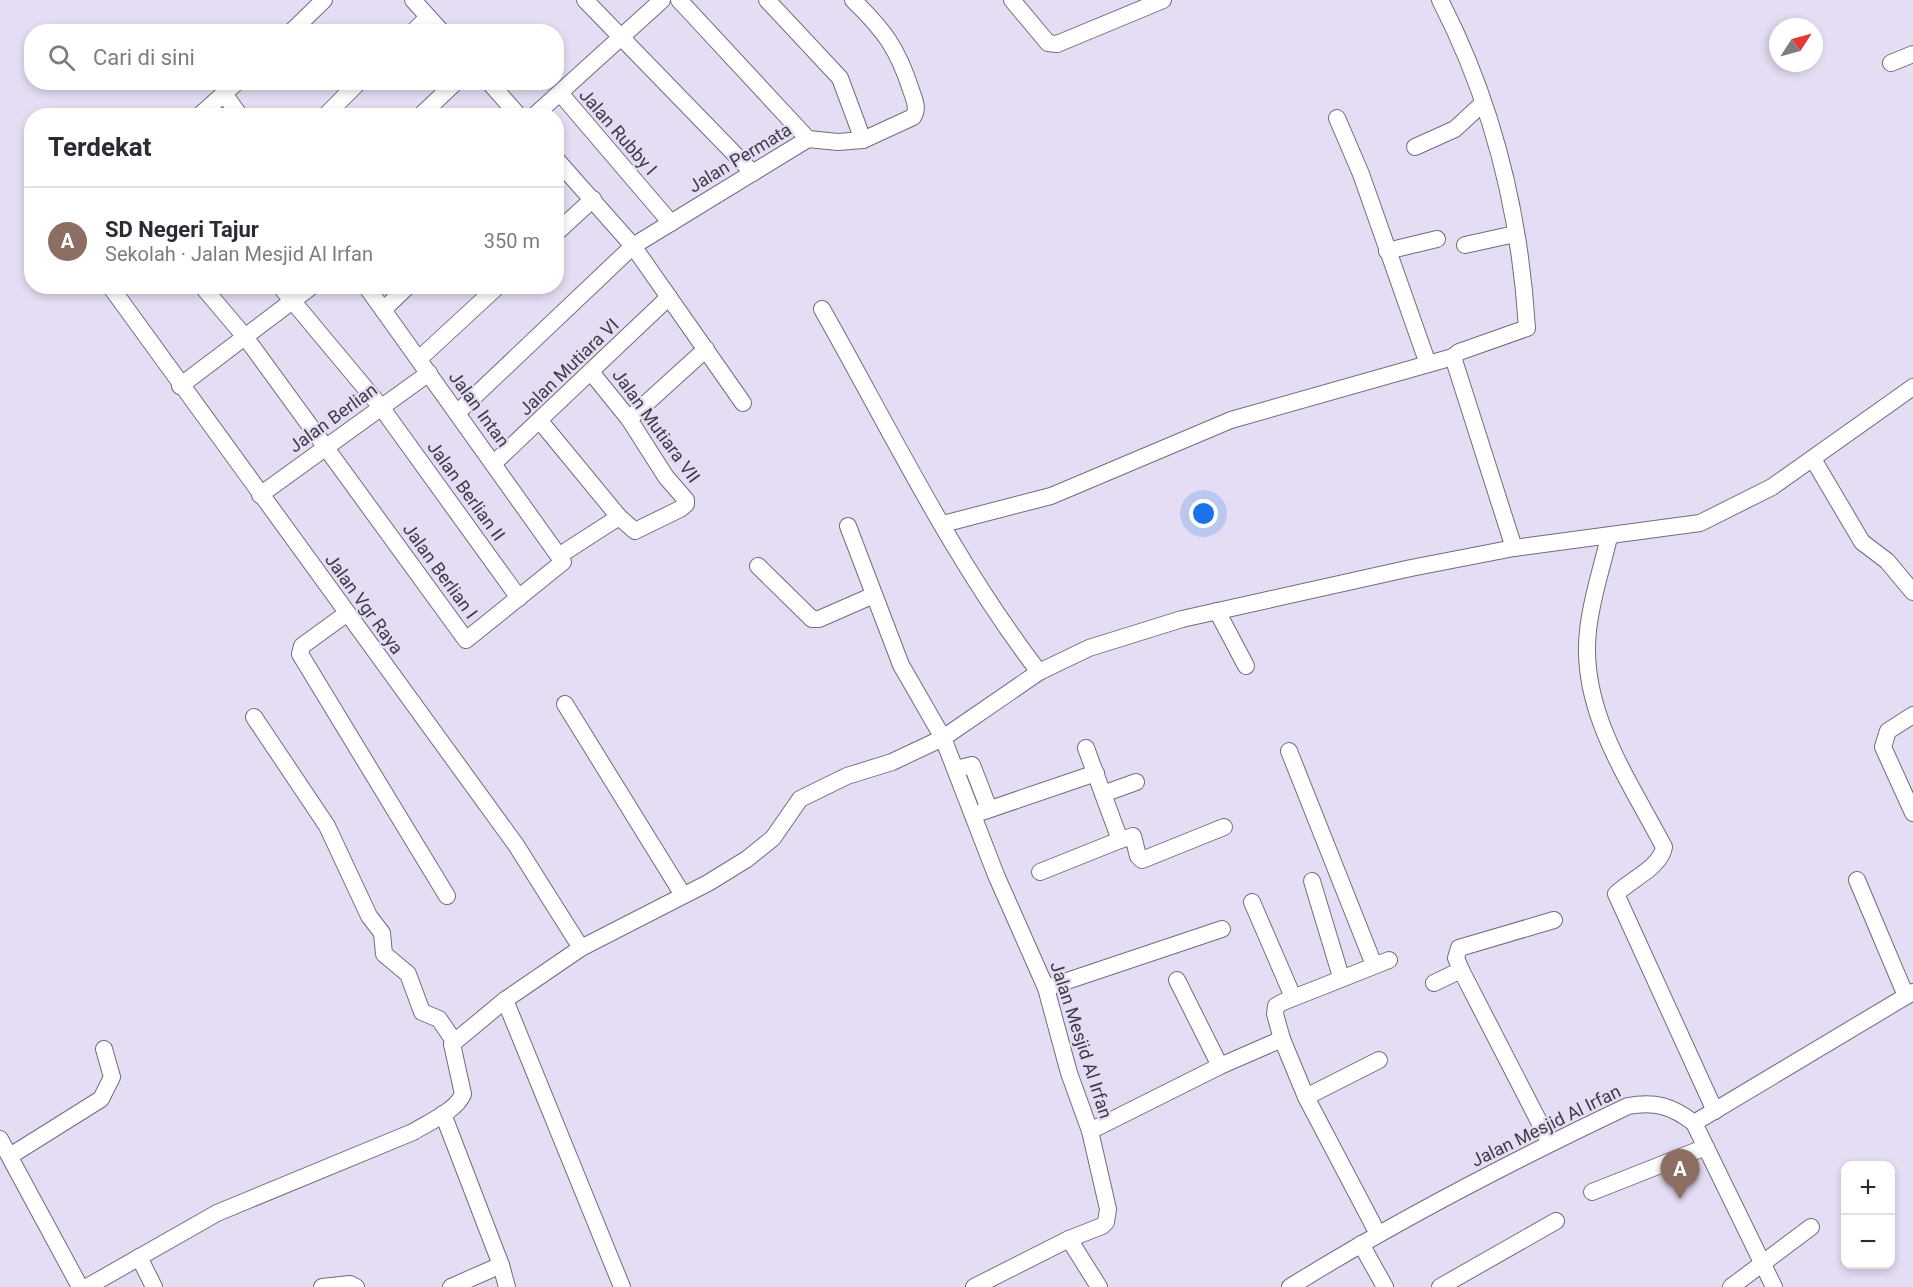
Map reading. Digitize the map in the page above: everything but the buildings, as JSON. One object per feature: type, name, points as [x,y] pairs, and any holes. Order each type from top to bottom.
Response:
[{"type":"street","points":[[299,24],[324,0]]},
{"type":"street","points":[[413,0],[435,24]]},
{"type":"street","points":[[585,0],[753,173]]},
{"type":"street","points":[[564,90],[662,0]]},
{"type":"street","points":[[679,0],[808,139]]},
{"type":"street","points":[[767,0],[840,78],[863,140]]},
{"type":"street","name":"Jalan Permata","points":[[457,412],[633,246],[808,139],[838,142],[863,140],[914,117],[917,108],[900,56],[876,22],[853,0]]},
{"type":"street","points":[[1012,0],[1048,43],[1057,44],[1163,0]]},
{"type":"street","points":[[943,524],[1051,496],[1231,420],[1453,357],[1459,352],[1527,328],[1515,234],[1500,149],[1469,58],[1440,0]]},
{"type":"street","points":[[421,24],[428,17]]},
{"type":"street","points":[[1891,63],[1913,54]]},
{"type":"street","points":[[209,108],[230,90]]},
{"type":"street","points":[[333,108],[351,90]]},
{"type":"street","points":[[428,108],[448,90]]},
{"type":"street","points":[[496,90],[510,108]]},
{"type":"street","points":[[543,108],[563,90]]},
{"type":"street","name":"Jalan Rubby I","points":[[560,93],[671,223]]},
{"type":"street","points":[[225,95],[234,108]]},
{"type":"street","points":[[1415,147],[1455,129],[1483,103]]},
{"type":"street","points":[[1337,118],[1361,174],[1428,364]]},
{"type":"street","points":[[564,168],[633,246],[743,403]]},
{"type":"street","points":[[564,226],[593,199]]},
{"type":"street","points":[[1465,245],[1515,234]]},
{"type":"street","points":[[1387,251],[1437,239]]},
{"type":"street","name":"Jalan Vgr Raya","points":[[116,294],[180,386],[516,845],[581,948]]},
{"type":"street","points":[[209,294],[246,338],[326,447]]},
{"type":"street","name":"Jalan Berlian II","points":[[286,294],[381,407],[519,598]]},
{"type":"street","points":[[180,386],[246,338],[301,294]]},
{"type":"street","name":"Jalan Intan","points":[[372,294],[560,555]]},
{"type":"street","points":[[383,310],[400,294]]},
{"type":"street","name":"Jalan Berlian","points":[[260,495],[381,407],[424,366],[491,294]]},
{"type":"street","name":"Jalan Mutiara VI","points":[[494,463],[669,297]]},
{"type":"street","points":[[822,309],[943,524],[1010,634],[1039,672]]},
{"type":"street","points":[[629,419],[706,349]]},
{"type":"street","points":[[1453,357],[1514,548]]},
{"type":"street","name":"Jalan Mutiara VII","points":[[591,372],[629,419],[666,477],[686,500],[686,504],[634,531],[619,517]]},
{"type":"street","points":[[87,1287],[217,1213],[413,1132],[442,1114],[461,1100],[463,1094],[451,1048],[454,1041],[505,1000],[581,948],[728,872],[761,849],[800,799],[847,776],[892,762],[943,738],[1039,672],[1113,639],[1217,610],[1514,548],[1700,523],[1747,501],[1813,459],[1872,413],[1913,387]]},
{"type":"street","points":[[540,421],[619,517],[560,555]]},
{"type":"street","name":"Jalan Berlian I","points":[[326,447],[466,640],[562,565],[560,555]]},
{"type":"street","points":[[1813,459],[1862,542],[1887,561],[1913,592]]},
{"type":"street","name":"Jalan Mesjid Al Irfan","points":[[848,526],[901,665],[943,738],[956,769],[981,812],[996,875],[1046,988],[1069,1073],[1090,1131],[1108,1217],[1102,1226],[1069,1239],[974,1287]]},
{"type":"street","points":[[1609,537],[1588,629],[1587,663],[1591,687],[1604,732],[1664,847],[1663,854],[1656,861],[1616,894],[1715,1111]]},
{"type":"street","points":[[758,566],[812,619],[819,619],[874,594]]},
{"type":"street","points":[[1217,610],[1246,666]]},
{"type":"street","points":[[346,614],[302,646],[300,654],[447,896]]},
{"type":"street","points":[[565,704],[683,895]]},
{"type":"street","points":[[1913,715],[1888,731],[1883,747],[1913,813]]},
{"type":"street","points":[[254,717],[327,826],[369,916],[382,933],[384,954],[408,974],[422,1012],[439,1018],[454,1041]]},
{"type":"street","points":[[1086,748],[1120,840]]},
{"type":"street","points":[[1289,751],[1382,963],[1293,997],[1276,1006],[1275,1014],[1282,1039],[1306,1097],[1378,1234]]},
{"type":"street","points":[[981,812],[1096,773]]},
{"type":"street","points":[[1103,794],[1136,782]]},
{"type":"street","points":[[1040,872],[1133,836],[1138,856],[1142,860],[1224,827]]},
{"type":"street","points":[[1774,1287],[1694,1123],[1910,994],[1857,880]]},
{"type":"street","points":[[1312,881],[1341,977]]},
{"type":"street","points":[[1252,902],[1293,997]]},
{"type":"street","points":[[1550,1143],[1456,957],[1459,948],[1554,920]]},
{"type":"street","points":[[1046,988],[1222,929]]},
{"type":"street","points":[[1434,983],[1461,970]]},
{"type":"street","points":[[1176,980],[1220,1066]]},
{"type":"street","points":[[505,1000],[622,1287]]},
{"type":"street","points":[[1090,1131],[1220,1066],[1282,1039]]},
{"type":"street","points":[[10,1156],[101,1099],[112,1077],[104,1049]]},
{"type":"street","points":[[1306,1097],[1379,1060]]},
{"type":"street","name":"Jalan Mesjid Al Irfan","points":[[1290,1287],[1378,1234],[1550,1143],[1628,1106],[1641,1103],[1665,1105],[1678,1110],[1694,1123]]},
{"type":"street","points":[[442,1114],[501,1265],[507,1287]]},
{"type":"street","points":[[0,1139],[80,1287]]},
{"type":"street","points":[[1592,1192],[1706,1147]]},
{"type":"street","points":[[1440,1287],[1556,1221]]},
{"type":"street","points":[[1731,1287],[1811,1227]]},
{"type":"street","points":[[1069,1239],[1100,1287]]},
{"type":"street","points":[[1361,1245],[1385,1287]]},
{"type":"street","points":[[139,1257],[154,1287]]},
{"type":"street","points":[[451,1287],[501,1265]]},
{"type":"street","points":[[322,1287],[350,1284],[356,1287]]},
{"type":"place","name":"SD Negeri Tajur","points":[[1680,1199]]}]
